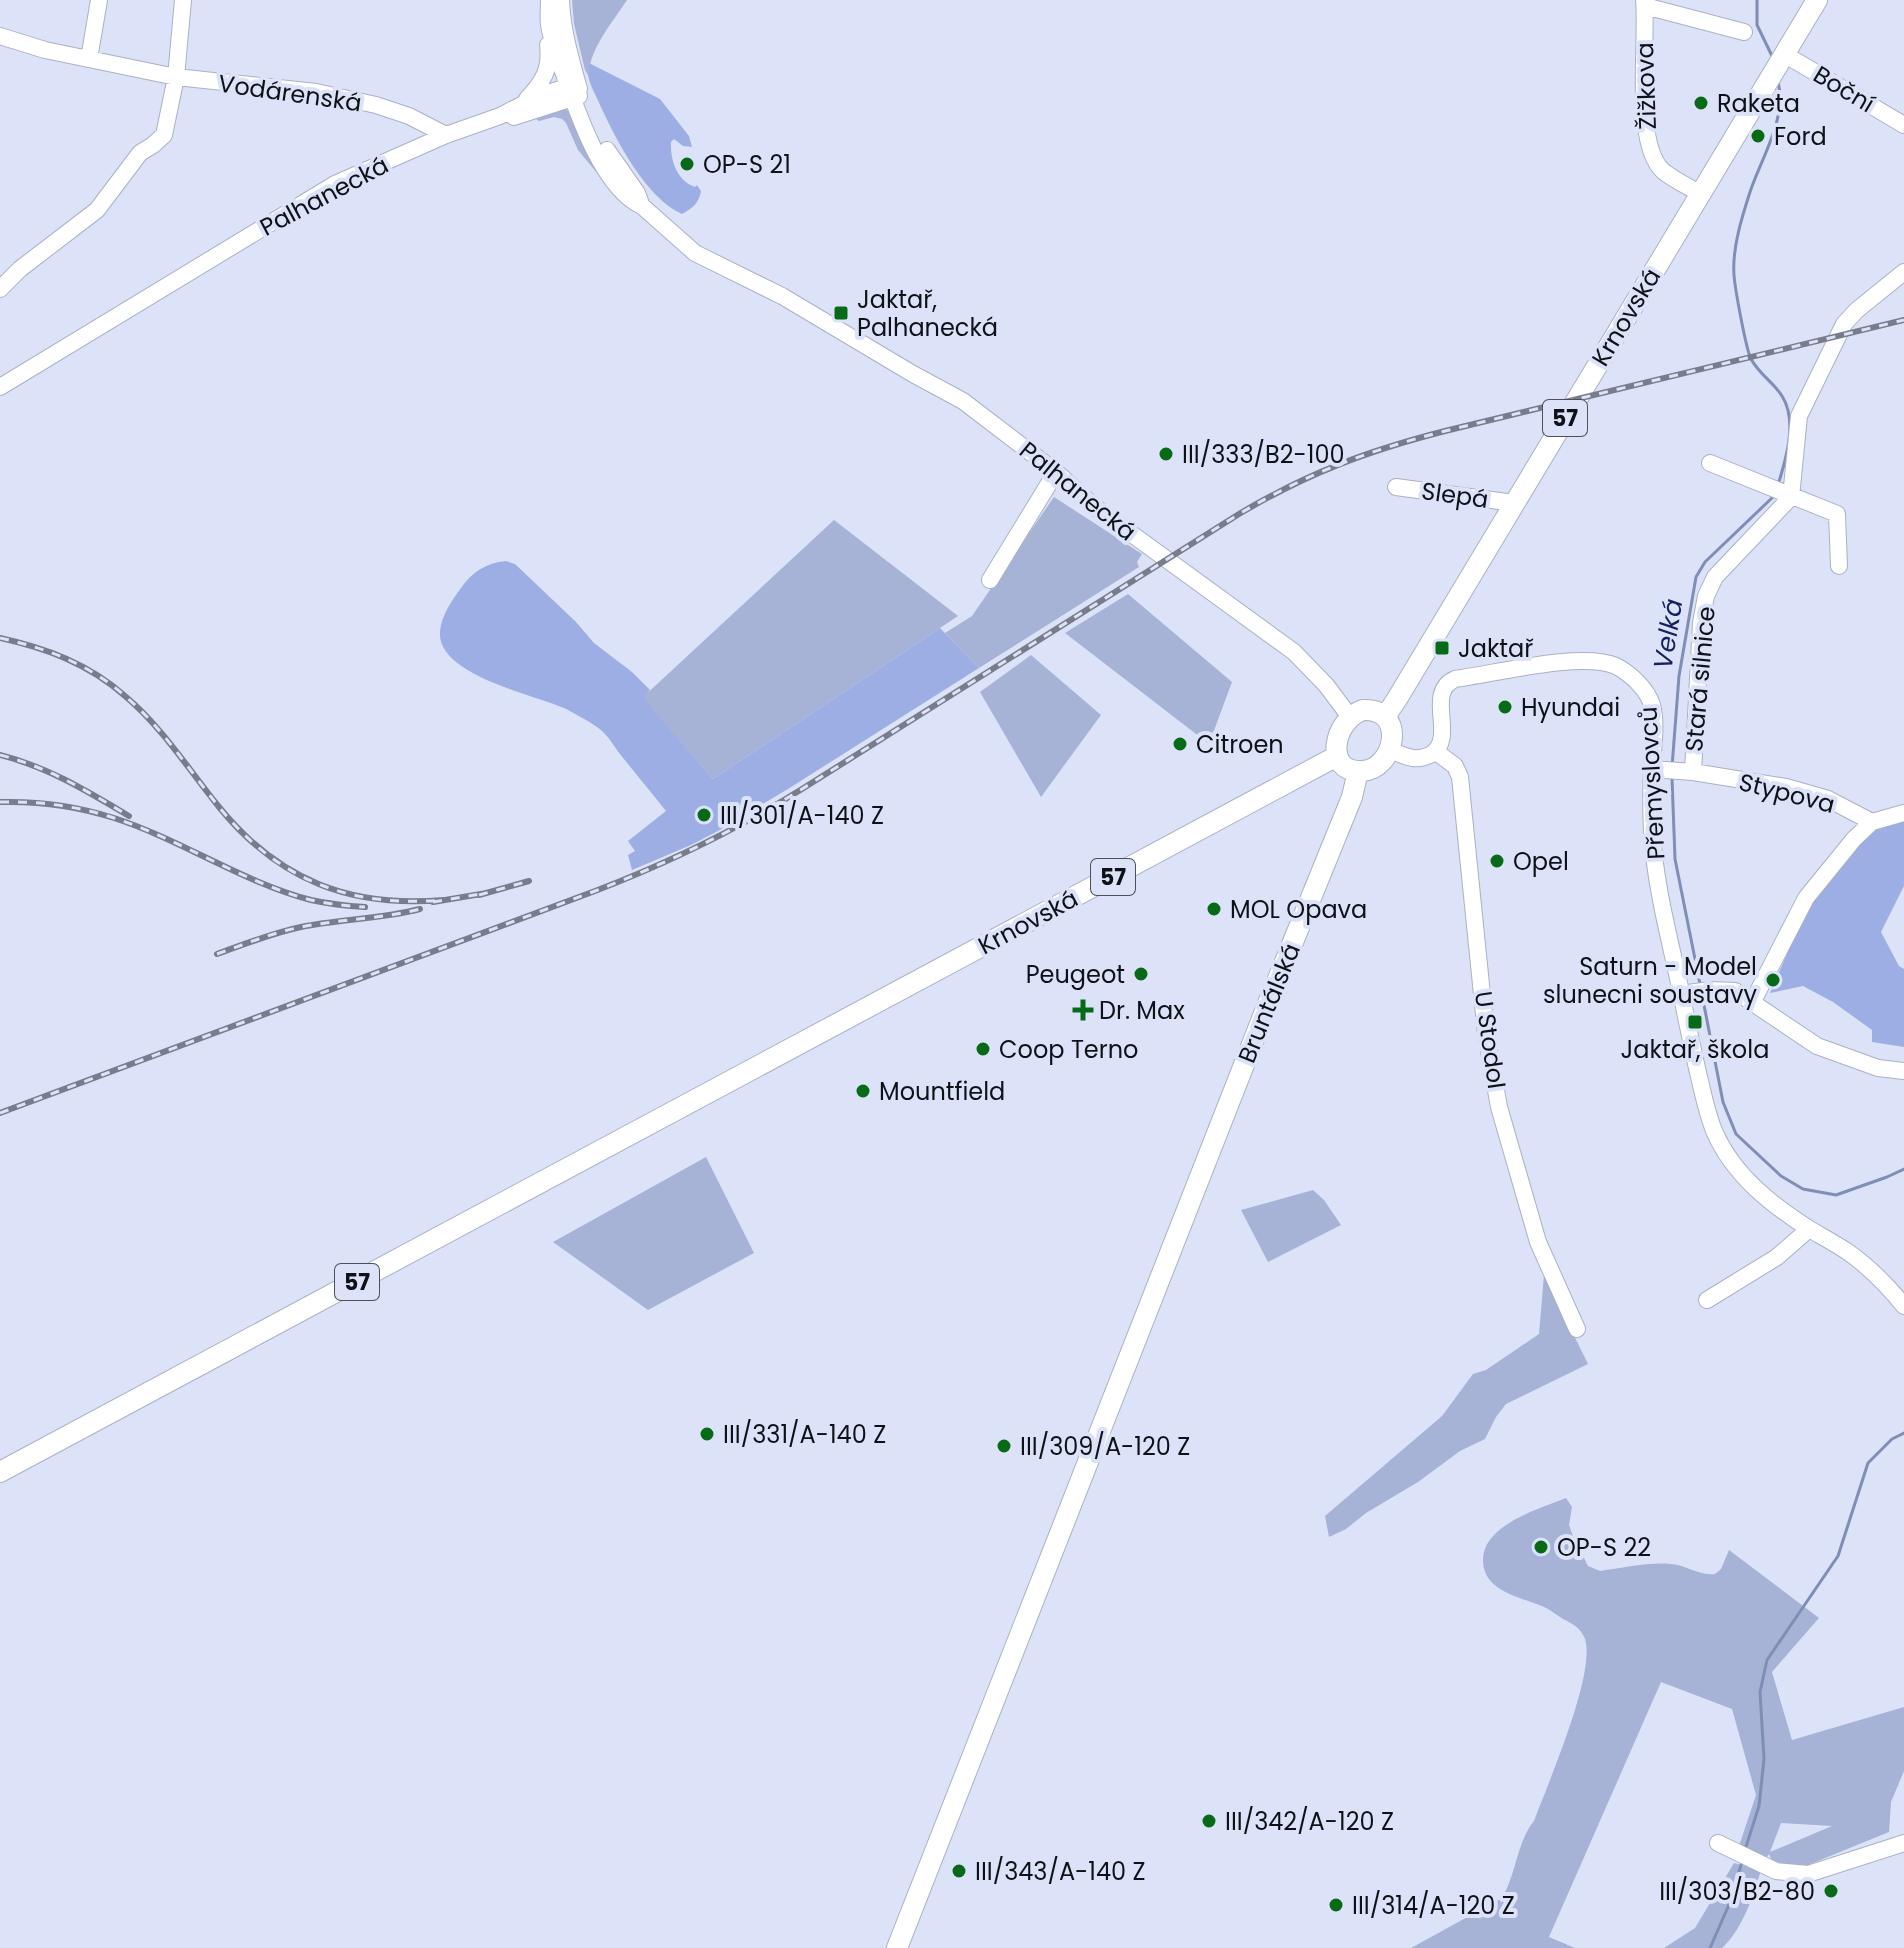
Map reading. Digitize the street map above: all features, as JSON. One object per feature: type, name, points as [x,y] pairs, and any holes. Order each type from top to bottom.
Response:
[{"type":"main road","name":"Krnovská","points":[[1385,717],[1817,0]]},
{"type":"main road","points":[[1345,710],[1370,710],[1385,717],[1393,733],[1389,750],[1376,767],[1358,771],[1347,767],[1337,756],[1336,742],[1345,710]]},
{"type":"main road","name":"Krnovská","points":[[0,1472],[1337,756]]},
{"type":"main road","name":"Bruntálská","points":[[897,1948],[1338,833],[1356,786],[1358,771]]},
{"type":"street","points":[[89,59],[99,0]]},
{"type":"street","points":[[0,289],[20,269],[97,210],[140,153],[164,135],[176,77],[183,0]]},
{"type":"street","points":[[523,104],[539,86],[549,66],[549,0]]},
{"type":"street","points":[[561,0],[575,91]]},
{"type":"street","points":[[1645,3],[1744,32]]},
{"type":"street","name":"Žižkova","points":[[1645,3],[1645,109],[1652,156],[1662,170],[1701,194]]},
{"type":"street","points":[[549,24],[575,91]]},
{"type":"street","name":"Vodárenská","points":[[0,36],[45,50],[176,77],[316,92],[376,105],[446,135]]},
{"type":"street","name":"Boční","points":[[1784,54],[1904,125]]},
{"type":"street","name":"Palhanecká","points":[[0,387],[335,184],[446,135],[500,116],[552,91],[575,91]]},
{"type":"street","name":"Palhanecká","points":[[500,116],[511,118],[575,91]]},
{"type":"street","name":"Palhanecká","points":[[575,91],[587,135],[620,189],[695,253],[782,296],[963,401],[1056,472],[1096,508],[1294,652],[1318,675],[1345,710]]},
{"type":"street","points":[[1783,494],[1799,416],[1844,324],[1904,272]]},
{"type":"street","points":[[1710,463],[1837,514],[1839,566]]},
{"type":"street","points":[[990,580],[1056,472]]},
{"type":"street","name":"Slepá","points":[[1396,487],[1514,503]]},
{"type":"street","name":"Stará silnice","points":[[1689,772],[1706,596],[1715,577],[1783,494]]},
{"type":"street","name":"Přemyslovců","points":[[1435,751],[1441,738],[1442,691],[1451,681],[1554,663],[1592,661],[1610,664],[1635,680],[1652,705],[1657,769],[1651,805],[1652,837],[1665,920],[1687,993],[1706,1107],[1714,1131],[1724,1151],[1756,1189],[1809,1229],[1846,1251],[1870,1270],[1904,1306]]},
{"type":"street","points":[[1389,750],[1416,758],[1435,751]]},
{"type":"street","name":"U Stodol","points":[[1435,751],[1452,763],[1460,777],[1486,1034],[1499,1107],[1538,1242],[1577,1329]]},
{"type":"street","name":"Stypova","points":[[1657,769],[1786,787],[1828,799],[1872,822]]},
{"type":"street","points":[[1752,1003],[1806,898],[1854,839],[1872,822],[1904,813]]},
{"type":"street","points":[[1687,993],[1735,991],[1817,1046],[1878,1068],[1904,1071]]},
{"type":"street","points":[[1707,1300],[1777,1257],[1809,1229]]},
{"type":"street","points":[[1718,1843],[1776,1871],[1808,1874],[1904,1843]]},
{"type":"shaded area","points":[[572,0],[627,0],[598,45],[588,75],[574,24]]},
{"type":"shaded area","points":[[589,63],[660,99],[689,136],[692,147],[683,146],[674,139],[671,149],[679,175],[689,184],[697,185],[701,191],[697,202],[689,210],[682,214],[669,206],[644,182],[614,135],[592,87],[588,75]]},
{"type":"shaded area","points":[[561,108],[574,116],[607,173],[602,179],[578,150],[562,119],[536,119],[536,114]]},
{"type":"shaded area","points":[[1054,497],[1142,554],[1137,562],[1139,567],[979,668],[945,633],[972,616]]},
{"type":"shaded area","points":[[834,520],[958,616],[713,779],[642,698]]},
{"type":"shaded area","points":[[506,561],[515,564],[594,643],[650,690],[643,698],[713,779],[940,628],[979,668],[718,831],[632,870],[628,855],[635,851],[628,841],[666,811],[606,735],[564,708],[470,672],[443,647],[440,632],[442,620],[458,593],[480,569]]},
{"type":"shaded area","points":[[1128,594],[1232,682],[1209,744],[1065,633]]},
{"type":"shaded area","points":[[1031,655],[1101,715],[1041,797],[980,692]]},
{"type":"shaded area","points":[[1904,818],[1904,886],[1881,932],[1899,966],[1904,969],[1904,1047],[1872,1042],[1872,1030],[1833,1002],[1803,986],[1770,993],[1808,905],[1876,826]]},
{"type":"shaded area","points":[[706,1157],[754,1253],[648,1310],[553,1242]]},
{"type":"shaded area","points":[[1313,1190],[1341,1225],[1268,1262],[1241,1210]]},
{"type":"shaded area","points":[[1544,1275],[1588,1364],[1506,1404],[1485,1439],[1460,1451],[1418,1482],[1329,1537],[1325,1516],[1442,1416],[1473,1374],[1486,1370],[1539,1334]]},
{"type":"shaded area","points":[[1566,1498],[1572,1507],[1569,1525],[1588,1566],[1600,1571],[1671,1564],[1715,1574],[1721,1569],[1729,1550],[1819,1618],[1772,1672],[1792,1740],[1904,1707],[1904,1771],[1891,1802],[1889,1832],[1808,1865],[1772,1861],[1769,1854],[1766,1858],[1739,1846],[1756,1795],[1732,1709],[1661,1682],[1549,1937],[1575,1948],[1411,1948],[1502,1898],[1569,1729],[1584,1677],[1587,1655],[1583,1635],[1548,1609],[1498,1588],[1485,1572],[1483,1561],[1485,1548],[1502,1528],[1528,1513]],"holes":[[[1781,1823],[1832,1826],[1770,1852]]]},
{"type":"shaded area","points":[[1734,1863],[1761,1870],[1746,1912],[1729,1941],[1722,1948],[1664,1948],[1695,1928]]},
{"type":"waterway","name":"Velká","points":[[1757,0],[1757,25],[1773,58]]},
{"type":"waterway","name":"Velká","points":[[1778,81],[1780,95],[1776,124],[1744,212],[1734,265],[1738,305],[1751,359],[1787,406],[1789,440],[1778,485]]},
{"type":"waterway","name":"Velká","points":[[1672,767],[1679,676],[1696,577],[1705,562],[1774,496]]},
{"type":"waterway","name":"Velká","points":[[1672,778],[1675,859],[1700,984]]},
{"type":"waterway","name":"Velká","points":[[1702,995],[1723,1102],[1736,1134],[1781,1176],[1803,1189],[1836,1195],[1904,1169]]},
{"type":"waterway","points":[[1745,1850],[1759,1806],[1764,1759],[1760,1692],[1767,1660],[1838,1556],[1868,1463],[1892,1439],[1904,1433]]},
{"type":"waterway","points":[[1710,1948],[1728,1907],[1742,1862]]},
{"type":"railway","points":[[0,1113],[595,891],[701,845],[802,789],[1239,514],[1339,465],[1445,431],[1904,320]]},
{"type":"railway","points":[[0,638],[66,659],[111,685],[151,721],[242,833],[292,871],[348,894],[378,899],[444,900]]},
{"type":"railway","points":[[0,755],[51,773],[129,816]]},
{"type":"railway","points":[[0,802],[58,805],[100,814],[139,827],[286,892],[338,905],[365,907]]},
{"type":"railway","points":[[479,895],[529,881]]},
{"type":"railway","points":[[433,902],[487,893]]},
{"type":"railway","points":[[217,954],[301,927],[420,909]]},
{"type":"place","name":"Raketa","points":[[1701,103]]},
{"type":"place","name":"Ford","points":[[1758,136]]},
{"type":"place","name":"OP-S 21","points":[[687,164]]},
{"type":"place","name":"Jaktař, Palhanecká","points":[[841,313]]},
{"type":"place","name":"III/333/B2-100","points":[[1166,454]]},
{"type":"place","name":"Jaktař","points":[[1442,648]]},
{"type":"place","name":"Hyundai","points":[[1505,707]]},
{"type":"place","name":"Citroen","points":[[1180,744]]},
{"type":"place","name":"III/301/A-140 Z","points":[[704,815]]},
{"type":"place","name":"Opel","points":[[1497,861]]},
{"type":"place","name":"MOL Opava","points":[[1214,909]]},
{"type":"place","name":"Peugeot","points":[[1141,974]]},
{"type":"place","name":"Saturn - Model slunecni soustavy","points":[[1773,980]]},
{"type":"place","name":"Dr. Max","points":[[1083,1010]]},
{"type":"place","name":"Jaktař, škola","points":[[1695,1022]]},
{"type":"place","name":"Coop Terno","points":[[983,1049]]},
{"type":"place","name":"Mountfield","points":[[863,1091]]},
{"type":"place","name":"III/331/A-140 Z","points":[[707,1434]]},
{"type":"place","name":"III/309/A-120 Z","points":[[1004,1446]]},
{"type":"place","name":"OP-S 22","points":[[1541,1547]]},
{"type":"place","name":"III/342/A-120 Z","points":[[1209,1821]]},
{"type":"place","name":"III/343/A-140 Z","points":[[959,1871]]},
{"type":"place","name":"III/303/B2-80","points":[[1831,1891]]},
{"type":"place","name":"III/314/A-120 Z","points":[[1336,1905]]}]
